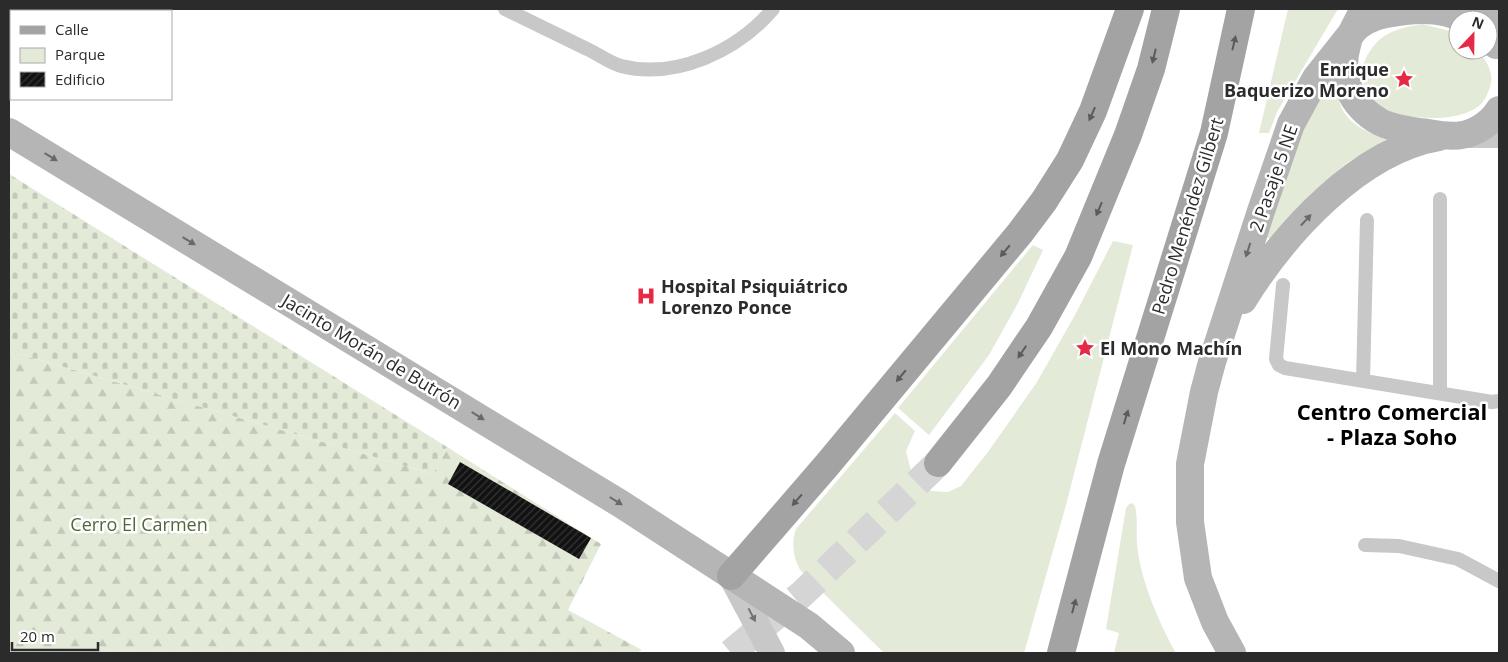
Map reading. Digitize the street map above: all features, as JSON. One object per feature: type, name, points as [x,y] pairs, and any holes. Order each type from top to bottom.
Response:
[{"type":"main road","points":[[731,576],[827,465],[1020,233],[1044,201],[1070,160],[1093,111],[1130,9]]},
{"type":"main road","points":[[938,463],[999,386],[1038,327],[1078,257],[1128,135],[1151,69],[1166,9]]},
{"type":"main road","name":"Pedro Menéndez Gilbert","points":[[1061,653],[1111,464],[1214,133],[1241,9]]},
{"type":"street","name":"2 Pasaje 5 NE","points":[[1232,653],[1215,622],[1198,578],[1190,522],[1190,464],[1204,392],[1261,211],[1291,124],[1316,78],[1351,34],[1364,9]]},
{"type":"street","points":[[1448,14],[1441,11],[1408,10],[1384,14],[1364,21],[1351,34],[1343,62],[1348,90],[1368,113],[1380,122],[1396,128],[1456,136],[1499,135]]},
{"type":"street","name":"2 Pasaje 5 NE","points":[[1212,362],[1240,304],[1260,272],[1305,220],[1333,192],[1363,169],[1391,154],[1426,140],[1456,136],[1487,123],[1499,110]]},
{"type":"street","name":"Jacinto Morán de Butrón","points":[[9,132],[588,484],[809,626],[841,653]]},
{"type":"street","name":"Jacinto Morán de Butrón","points":[[731,576],[772,653]]},
{"type":"lane","points":[[505,9],[620,66],[643,68],[665,68],[687,64],[728,48],[746,36],[773,9]]},
{"type":"lane","points":[[1440,200],[1440,393]]},
{"type":"lane","points":[[1363,381],[1367,220]]},
{"type":"lane","points":[[1283,285],[1276,359],[1279,365],[1285,368],[1363,381],[1492,402],[1499,401]]},
{"type":"lane","points":[[1364,545],[1398,546],[1458,559],[1499,582]]},
{"type":"green space","points":[[1288,9],[1338,9],[1277,112],[1269,133],[1259,133]]},
{"type":"green space","points":[[1422,24],[1448,30],[1448,60],[1484,60],[1490,72],[1491,82],[1485,99],[1481,104],[1466,113],[1455,116],[1428,118],[1402,115],[1380,107],[1375,103],[1363,80],[1362,73],[1365,60],[1370,51],[1382,38],[1404,28]]},
{"type":"green space","points":[[1329,82],[1337,83],[1340,104],[1344,113],[1354,123],[1360,128],[1387,140],[1348,162],[1313,192],[1270,239],[1264,235],[1293,148]]},
{"type":"green space","points":[[9,174],[447,447],[433,474],[9,351]]},
{"type":"green space","points":[[1113,241],[1133,245],[1066,505],[1024,653],[884,653],[800,570],[794,550],[796,529],[895,413],[915,431],[906,451],[912,475],[920,485],[932,491],[948,492],[961,486],[988,452],[1037,382],[1075,315]]},
{"type":"green space","points":[[1033,245],[1043,250],[1018,303],[989,355],[929,435],[898,408]]},
{"type":"green space","name":"Cerro El Carmen","points":[[9,351],[433,474],[447,447],[601,544],[568,610],[642,650],[636,653],[9,653]]},
{"type":"green space","points":[[1132,503],[1136,511],[1137,544],[1146,586],[1157,615],[1176,653],[1114,653],[1119,633],[1106,629],[1126,508]]},
{"type":"building","points":[[460,462],[591,538],[579,559],[448,484]]},
{"type":"tunnel","points":[[731,653],[802,594],[938,463]]},
{"type":"place","name":"Enrique Baquerizo Moreno","points":[[1404,79]]},
{"type":"place","name":"Hospital Psiquiátrico Lorenzo Ponce","points":[[646,296]]},
{"type":"place","name":"El Mono Machín","points":[[1085,348]]},
{"type":"district","name":"Centro Comercial - Plaza Soho","points":[[1392,424]]}]
